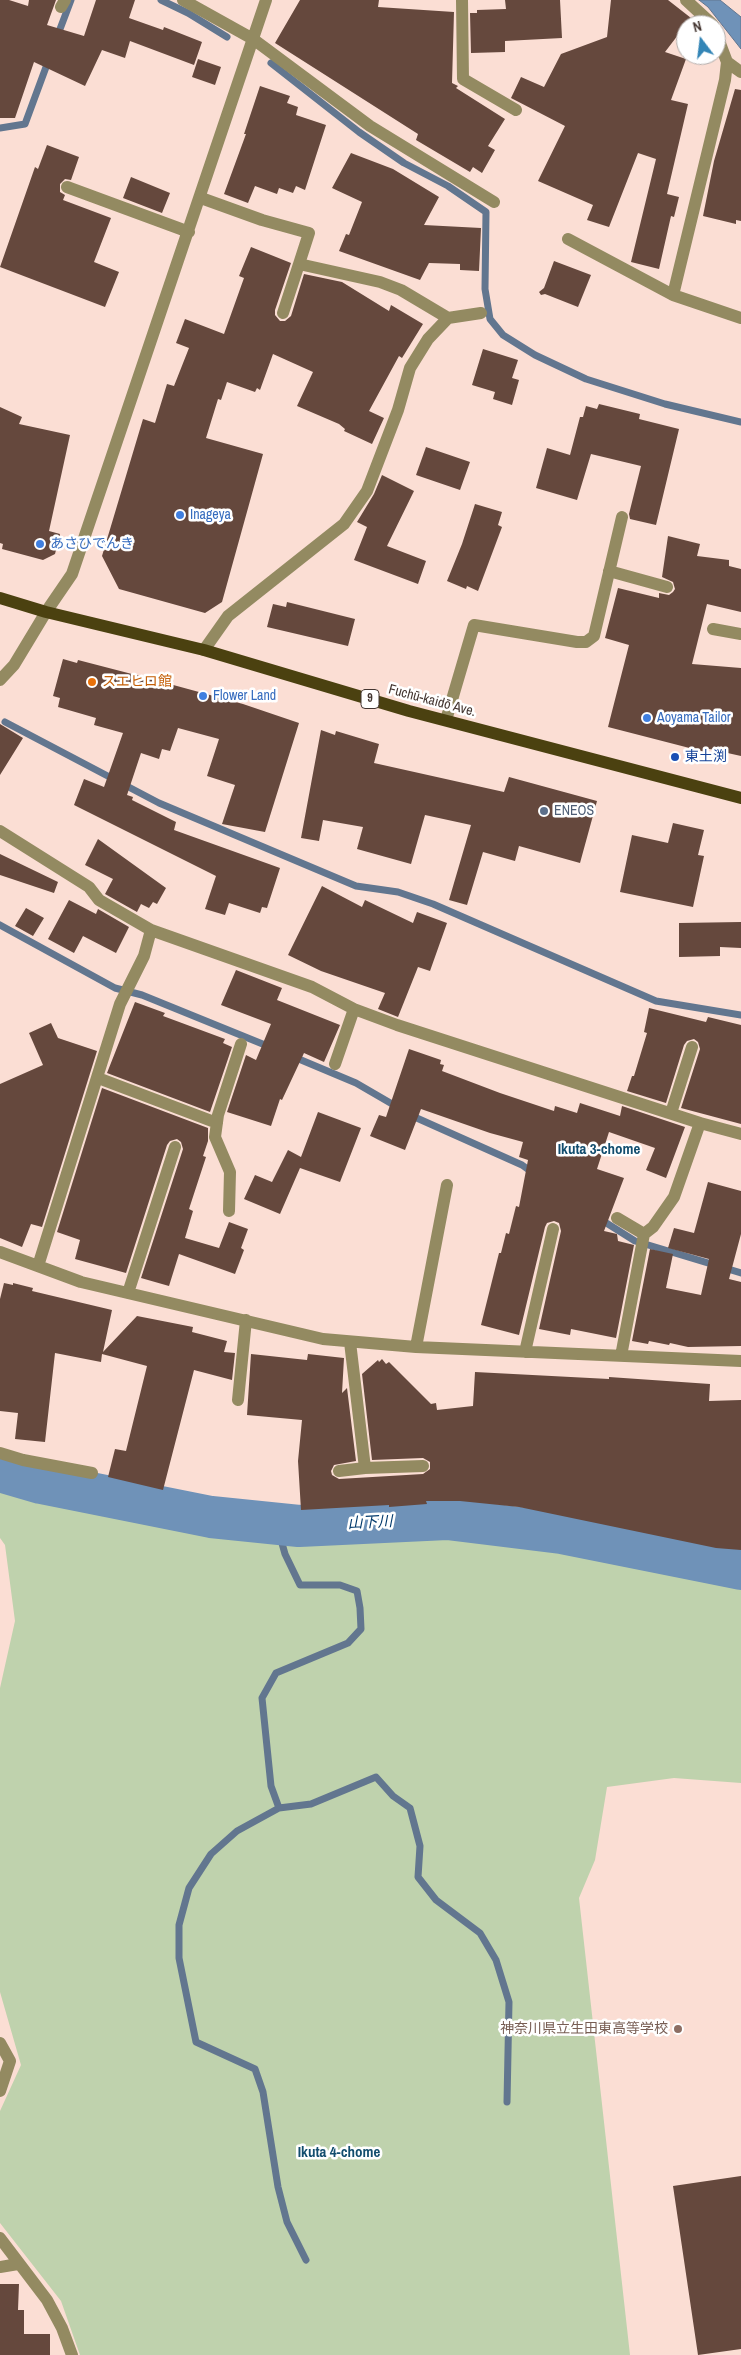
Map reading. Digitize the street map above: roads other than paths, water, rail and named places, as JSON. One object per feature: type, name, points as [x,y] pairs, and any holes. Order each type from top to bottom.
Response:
[{"type":"main road","name":"Fuchū-kaidō Ave.","points":[[0,598],[46,612],[204,650],[446,720],[741,798]]},
{"type":"street","points":[[183,0],[253,39],[370,126],[494,202]]},
{"type":"street","points":[[0,680],[14,664],[72,574],[201,198],[266,0]]},
{"type":"street","points":[[462,0],[463,79],[516,110]]},
{"type":"street","points":[[686,0],[702,15]]},
{"type":"street","points":[[673,295],[725,80],[727,62],[741,72]]},
{"type":"street","points":[[67,187],[189,232]]},
{"type":"street","points":[[201,198],[262,220],[308,233],[283,313]]},
{"type":"street","points":[[568,239],[673,295],[741,318]]},
{"type":"street","points":[[299,264],[380,282],[401,290],[448,318]]},
{"type":"street","points":[[204,650],[228,616],[344,524],[367,491],[398,410],[410,368],[428,338],[448,318],[481,313]]},
{"type":"street","points":[[446,720],[474,625],[586,642],[594,636],[622,517]]},
{"type":"street","points":[[609,571],[667,587]]},
{"type":"street","points":[[713,629],[741,634]]},
{"type":"street","points":[[0,831],[89,887],[99,900],[151,930],[312,987],[354,1009],[397,1025],[700,1123],[741,1134]]},
{"type":"street","points":[[38,1266],[120,1004],[144,956],[151,930]]},
{"type":"street","points":[[335,1064],[354,1009]]},
{"type":"street","points":[[229,1211],[230,1172],[215,1137],[217,1123],[241,1044]]},
{"type":"street","points":[[671,1113],[692,1046]]},
{"type":"street","points":[[98,1078],[217,1123]]},
{"type":"street","points":[[621,1356],[644,1234],[653,1227],[674,1196],[700,1123]]},
{"type":"street","points":[[128,1294],[176,1147]]},
{"type":"street","points":[[416,1347],[447,1185]]},
{"type":"street","points":[[617,1218],[644,1234]]},
{"type":"street","points":[[525,1352],[553,1229]]},
{"type":"street","points":[[0,1252],[81,1282],[323,1339],[416,1347],[741,1361]]},
{"type":"street","points":[[238,1400],[246,1320]]},
{"type":"street","points":[[350,1342],[365,1468]]},
{"type":"street","points":[[0,1452],[23,1460],[92,1473]]},
{"type":"street","points":[[339,1471],[423,1466]]},
{"type":"street","points":[[0,2042],[10,2061],[0,2091]]},
{"type":"street","points":[[0,2238],[18,2264],[48,2300],[62,2328],[72,2355]]},
{"type":"street","points":[[0,2267],[18,2264]]},
{"type":"water","points":[[699,0],[720,0],[741,17],[741,49],[726,30],[726,15],[714,15]]},
{"type":"waterway","points":[[57,37],[71,0]]},
{"type":"waterway","points":[[161,0],[188,13],[227,37]]},
{"type":"waterway","points":[[0,128],[25,124],[49,59]]},
{"type":"waterway","points":[[271,63],[359,132],[404,163],[448,186],[486,212],[485,289],[490,319],[503,335],[535,355],[586,379],[665,404],[741,422]]},
{"type":"waterway","points":[[5,722],[159,803],[356,886],[398,892],[433,904],[656,1001],[741,1015]]},
{"type":"waterway","points":[[0,925],[115,988],[142,995],[270,1047]]},
{"type":"waterway","points":[[294,1057],[356,1083],[399,1108]]},
{"type":"waterway","points":[[410,1115],[522,1165],[533,1173]]},
{"type":"waterway","points":[[600,1219],[635,1241],[741,1273]]},
{"type":"waterway","name":"山下川","points":[[0,1471],[41,1483],[211,1517],[299,1526],[447,1519],[561,1533],[741,1569]]},
{"type":"waterway","points":[[280,1525],[280,1536],[285,1554],[300,1585],[340,1585],[357,1591],[361,1629],[348,1643],[276,1673],[262,1698],[271,1786],[279,1808],[311,1804],[376,1777],[393,1796],[410,1808],[420,1846],[418,1877],[436,1900],[480,1933],[496,1960],[509,2002],[507,2102]]},
{"type":"waterway","points":[[279,1808],[237,1831],[211,1854],[189,1888],[179,1925],[179,1958],[196,2042],[255,2069],[263,2092],[278,2187],[287,2222],[306,2260]]},
{"type":"place","name":"Inageya","points":[[180,515]]},
{"type":"place","name":"あさひでんき","points":[[40,544]]},
{"type":"place","name":"スエヒロ館","points":[[92,682]]},
{"type":"place","name":"Flower Land","points":[[203,696]]},
{"type":"place","name":"Aoyama Tailor","points":[[647,718]]},
{"type":"place","name":"東土渕","points":[[675,757]]},
{"type":"place","name":"ENEOS","points":[[544,811]]},
{"type":"place","name":"神奈川県立生田東高等学校","points":[[678,2029]]},
{"type":"district","name":"Ikuta 3-chome","points":[[599,1150]]},
{"type":"district","name":"Ikuta 4-chome","points":[[339,2153]]}]
